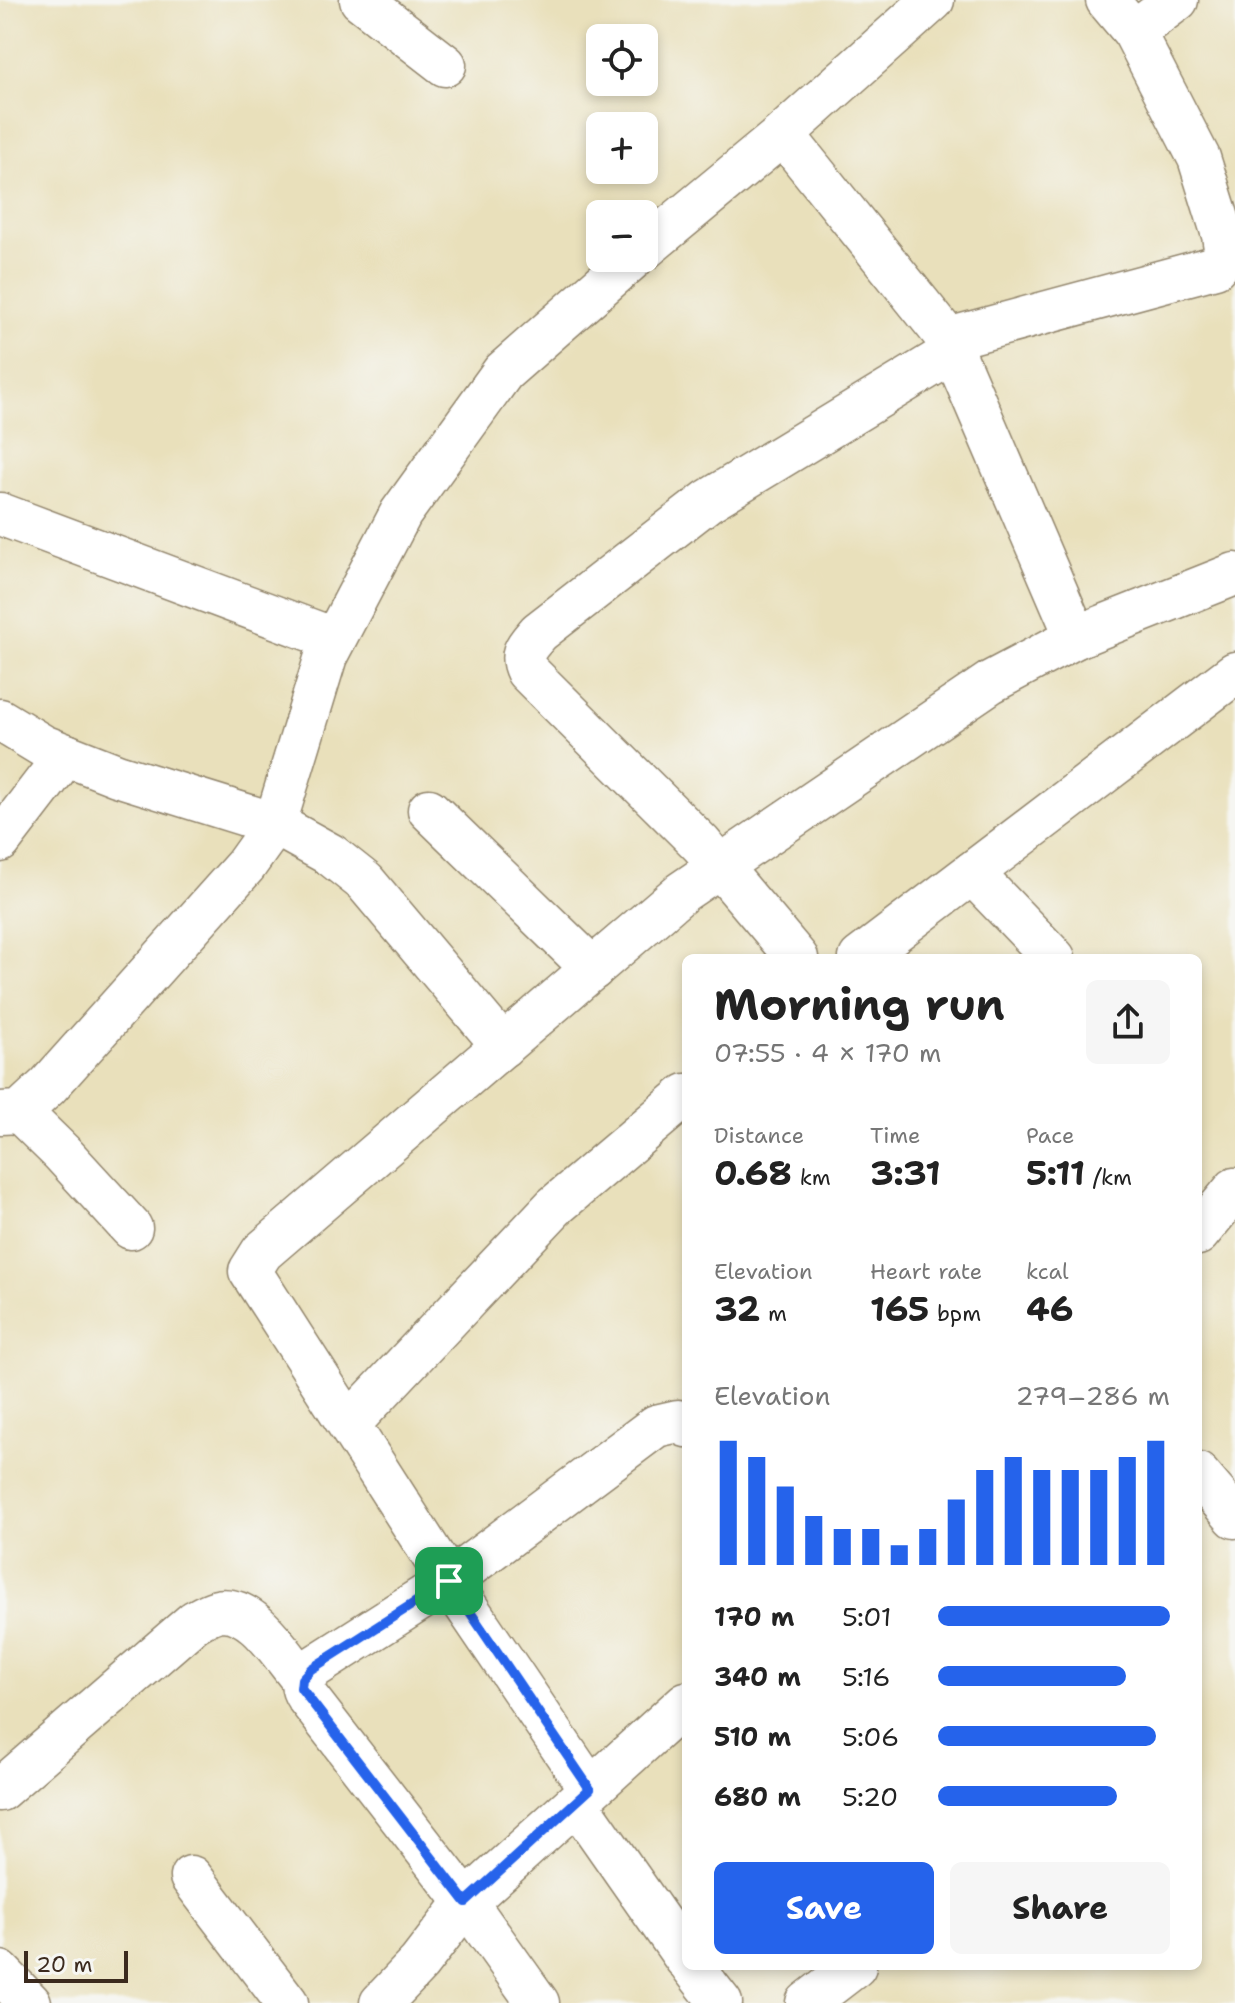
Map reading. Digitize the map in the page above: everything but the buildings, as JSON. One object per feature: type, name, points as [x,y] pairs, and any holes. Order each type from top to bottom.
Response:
[{"type":"street","points":[[361,0],[445,65]]},
{"type":"street","points":[[658,237],[783,134],[933,0]]},
{"type":"street","points":[[794,954],[701,844],[527,671],[522,661],[523,652],[539,632],[708,501],[951,346],[1230,264],[1199,158],[1134,32],[1107,0]]},
{"type":"street","points":[[1134,32],[1177,0]]},
{"type":"street","points":[[783,134],[951,346],[1076,637]]},
{"type":"street","points":[[131,1228],[62,1153],[10,1113],[48,1086],[245,866],[275,824],[326,656],[401,513],[503,372],[617,272]]},
{"type":"street","points":[[0,514],[334,639]]},
{"type":"street","points":[[682,1953],[250,1271],[262,1252],[682,892],[991,682],[1076,637],[1235,574]]},
{"type":"street","points":[[865,954],[1235,673]]},
{"type":"street","points":[[0,720],[43,746],[117,775],[275,824],[331,855],[365,882],[503,1046]]},
{"type":"street","points":[[0,841],[66,755]]},
{"type":"street","points":[[429,810],[593,969]]},
{"type":"street","points":[[972,873],[1050,954]]},
{"type":"street","points":[[349,1424],[554,1207],[682,1098]]},
{"type":"street","points":[[1202,1229],[1235,1189]]},
{"type":"street","points":[[538,2003],[466,1902],[307,1697],[301,1688],[302,1679],[311,1669],[449,1581],[656,1426],[678,1421],[682,1424]]},
{"type":"street","points":[[1202,1479],[1235,1517]]},
{"type":"street","points":[[0,1790],[194,1622],[217,1611],[237,1611],[253,1620],[302,1679]]},
{"type":"street","points":[[381,2003],[419,1963],[466,1902],[682,1710]]},
{"type":"street","points":[[191,1877],[287,2003]]},
{"type":"street","points":[[695,1970],[721,2003]]},
{"type":"street","points":[[807,2003],[850,1970]]},
{"type":"street","points":[[0,1972],[30,2003]]},
{"type":"route","points":[[449,1581],[590,1789],[466,1902],[301,1688],[302,1679],[311,1669],[449,1581]]}]
